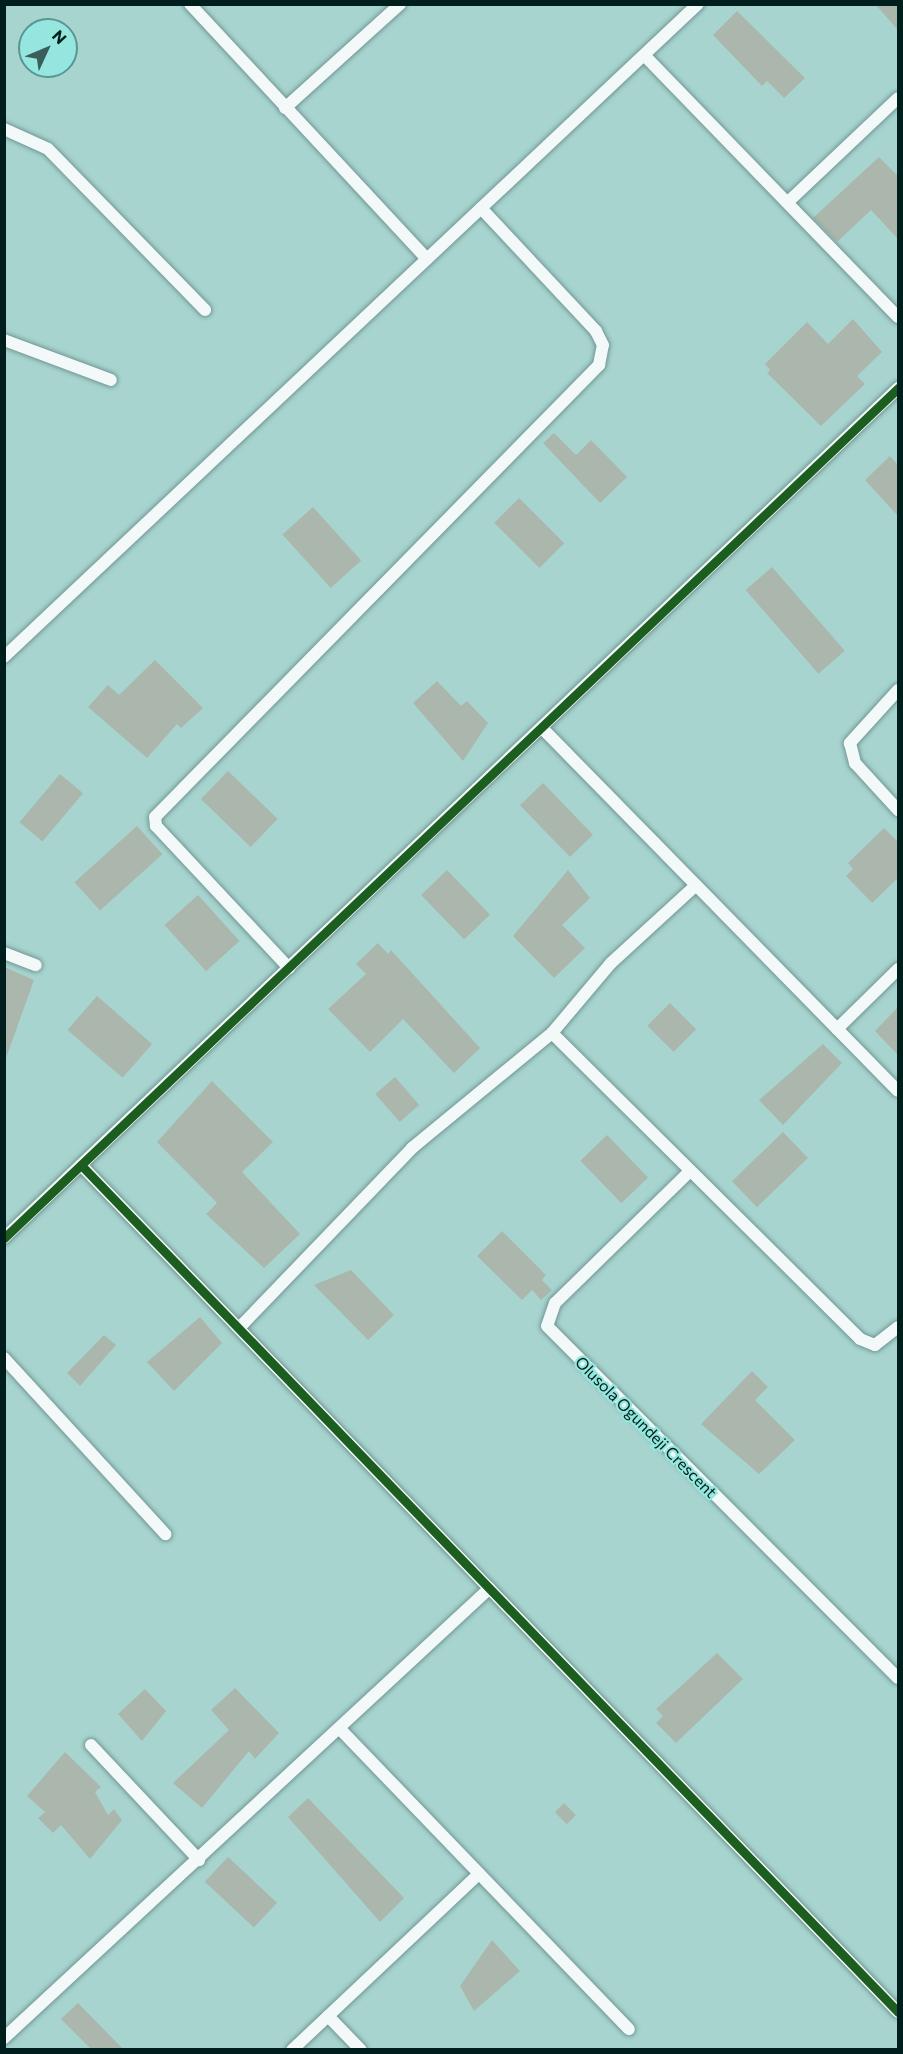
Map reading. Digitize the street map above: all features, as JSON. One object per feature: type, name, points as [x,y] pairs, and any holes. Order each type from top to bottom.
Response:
[{"type":"street","points":[[190,4],[427,259]]},
{"type":"street","points":[[285,108],[400,4]]},
{"type":"street","points":[[4,657],[698,4]]},
{"type":"street","points":[[644,55],[898,317]]},
{"type":"street","points":[[788,202],[898,98]]},
{"type":"street","points":[[4,129],[48,149],[205,310]]},
{"type":"street","points":[[289,968],[156,826],[155,818],[166,801],[599,365],[603,345],[596,331],[481,208]]},
{"type":"street","points":[[4,340],[111,380]]},
{"type":"street","points":[[4,1238],[898,388]]},
{"type":"street","points":[[898,690],[850,743],[855,764],[898,810]]},
{"type":"street","points":[[542,728],[898,1091]]},
{"type":"street","points":[[239,1328],[412,1148],[552,1033],[603,972],[696,885]]},
{"type":"street","points":[[4,953],[36,965]]},
{"type":"street","points":[[837,1029],[898,969]]},
{"type":"street","points":[[552,1033],[689,1172],[860,1339],[875,1345],[898,1327]]},
{"type":"street","points":[[81,1165],[898,2012]]},
{"type":"street","name":"Olusola Ogundeji Crescent","points":[[689,1172],[555,1303],[547,1326],[898,1678]]},
{"type":"street","points":[[4,1358],[165,1534]]},
{"type":"street","points":[[4,2038],[199,1860],[490,1588]]},
{"type":"street","points":[[339,1728],[629,2029]]},
{"type":"street","points":[[91,1745],[199,1860]]},
{"type":"street","points":[[292,2049],[479,1874]]},
{"type":"street","points":[[328,2016],[362,2049]]},
{"type":"building","points":[[875,4],[898,4],[898,30]]},
{"type":"building","points":[[737,11],[805,78],[784,98],[767,81],[762,86],[713,35]]},
{"type":"building","points":[[879,157],[898,176],[898,239],[871,210],[837,242],[813,218]]},
{"type":"building","points":[[853,319],[882,352],[857,376],[865,384],[821,426],[767,373],[770,370],[765,364],[807,322],[828,344]]},
{"type":"building","points":[[554,433],[576,455],[591,440],[627,477],[600,503],[543,443]]},
{"type":"building","points":[[890,456],[898,465],[898,516],[865,480]]},
{"type":"building","points":[[519,498],[564,543],[540,568],[494,523]]},
{"type":"building","points":[[313,507],[361,561],[331,588],[283,534]]},
{"type":"building","points":[[772,567],[845,651],[818,674],[746,590]]},
{"type":"building","points":[[155,660],[203,708],[181,728],[177,724],[147,758],[88,707],[108,685],[119,695]]},
{"type":"building","points":[[437,681],[461,706],[467,701],[488,723],[463,761],[413,703]]},
{"type":"building","points":[[228,771],[278,819],[251,847],[201,799]]},
{"type":"building","points":[[60,774],[83,793],[42,842],[20,822]]},
{"type":"building","points":[[543,783],[593,835],[570,857],[520,805]]},
{"type":"building","points":[[137,826],[162,854],[100,910],[75,882]]},
{"type":"building","points":[[884,828],[898,842],[898,878],[872,903],[846,876],[853,869],[848,863]]},
{"type":"building","points":[[447,870],[490,915],[464,940],[421,895]]},
{"type":"building","points":[[568,870],[590,898],[562,925],[585,948],[554,978],[513,936]]},
{"type":"building","points":[[198,895],[239,941],[206,971],[165,925]]},
{"type":"building","points":[[378,943],[388,954],[391,950],[480,1048],[454,1073],[403,1019],[370,1052],[328,1009],[366,974],[356,964]]},
{"type":"building","points":[[4,967],[34,980],[6,1058],[4,1058]]},
{"type":"building","points":[[97,996],[152,1044],[123,1078],[67,1030]]},
{"type":"building","points":[[670,1003],[696,1029],[674,1052],[647,1026]]},
{"type":"building","points":[[898,1007],[898,1055],[875,1031]]},
{"type":"building","points":[[823,1044],[842,1063],[783,1125],[759,1100]]},
{"type":"building","points":[[395,1077],[419,1105],[400,1122],[375,1094]]},
{"type":"building","points":[[212,1081],[273,1142],[242,1172],[300,1234],[264,1268],[206,1214],[217,1203],[157,1142]]},
{"type":"building","points":[[783,1132],[808,1158],[757,1207],[732,1181]]},
{"type":"building","points":[[607,1135],[648,1177],[621,1203],[580,1161]]},
{"type":"building","points":[[502,1231],[546,1275],[542,1280],[552,1290],[541,1300],[532,1290],[522,1300],[477,1256]]},
{"type":"building","points":[[351,1270],[394,1315],[368,1340],[314,1285]]},
{"type":"building","points":[[200,1317],[222,1343],[174,1391],[147,1362]]},
{"type":"building","points":[[104,1335],[116,1345],[80,1386],[67,1373]]},
{"type":"building","points":[[752,1371],[768,1387],[755,1400],[795,1440],[759,1474],[701,1424]]},
{"type":"building","points":[[717,1653],[743,1679],[676,1743],[656,1723],[663,1716],[656,1709]]},
{"type":"building","points":[[235,1688],[279,1733],[255,1759],[249,1751],[202,1808],[173,1783],[229,1730],[211,1710]]},
{"type":"building","points":[[145,1689],[166,1711],[142,1741],[118,1714]]},
{"type":"building","points":[[65,1752],[101,1787],[95,1792],[108,1815],[114,1809],[122,1820],[90,1859],[61,1825],[53,1833],[38,1818],[45,1812],[27,1796]]},
{"type":"building","points":[[308,1798],[404,1898],[380,1922],[288,1817]]},
{"type":"building","points":[[564,1803],[576,1815],[567,1824],[555,1812]]},
{"type":"building","points":[[228,1857],[277,1903],[254,1928],[205,1882]]},
{"type":"building","points":[[492,1940],[520,1971],[474,2011],[460,1986]]},
{"type":"building","points":[[78,2003],[123,2049],[91,2049],[61,2019]]},
{"type":"cycle path","points":[[4,1238],[898,388]]},
{"type":"cycle path","points":[[81,1165],[898,2012]]}]
